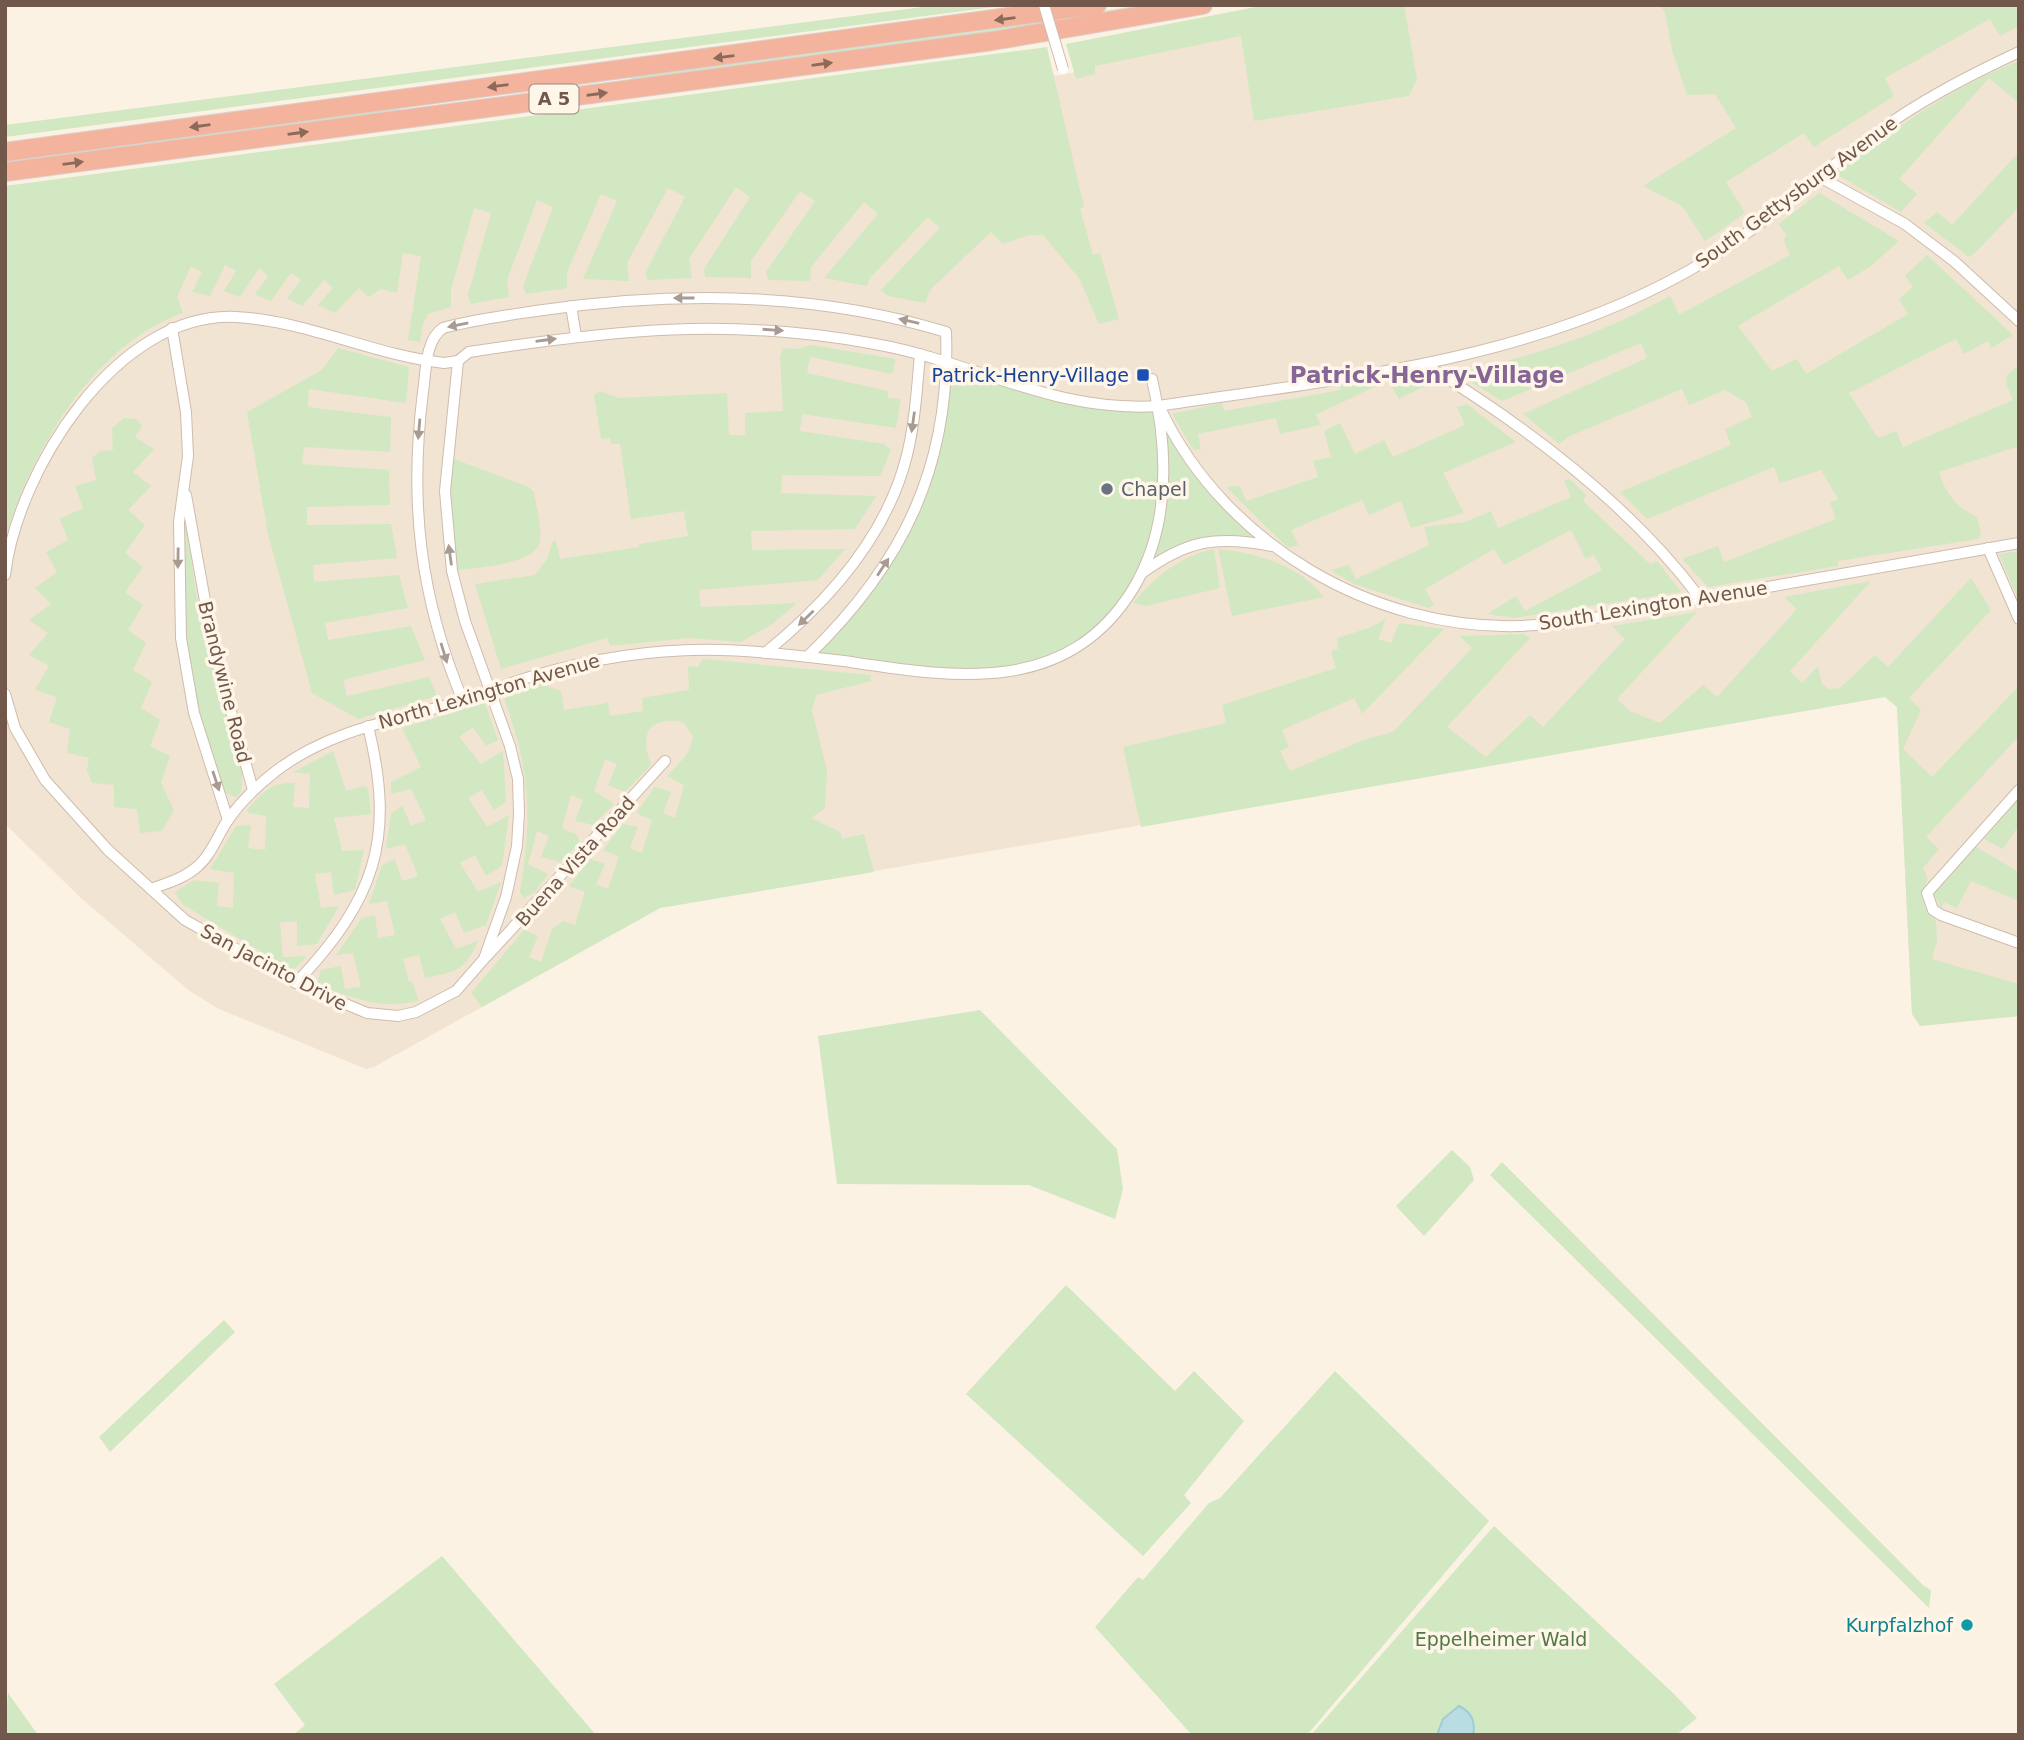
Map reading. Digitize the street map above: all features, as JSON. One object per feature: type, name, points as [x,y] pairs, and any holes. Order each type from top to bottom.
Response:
[{"type":"highway","name":"A 5","points":[[5,152],[1097,5]]},
{"type":"highway","name":"A 5","points":[[5,172],[992,41],[1203,5]]},
{"type":"street","points":[[1044,5],[1063,72]]},
{"type":"street","name":"South Gettysburg Avenue","points":[[458,361],[469,352],[576,336],[719,327],[796,332],[877,344],[947,362],[1039,393],[1085,404],[1130,408],[1158,406],[1424,364],[1569,325],[1662,285],[1731,244],[1874,134],[1933,96],[2019,52]]},
{"type":"street","points":[[1818,176],[1905,224],[1955,262],[2019,321]]},
{"type":"street","points":[[463,701],[447,663],[433,614],[418,534],[418,429],[427,361],[433,339],[443,328],[571,306],[671,298],[727,298],[846,310],[915,322],[946,332],[947,362],[935,458],[916,511],[873,583],[808,656]]},
{"type":"street","points":[[571,306],[576,336]]},
{"type":"street","points":[[5,575],[25,502],[52,444],[99,384],[148,341],[172,328],[211,318],[266,320],[427,361],[458,361]]},
{"type":"street","name":"Brandywine Road","points":[[172,328],[186,412],[188,456],[179,522],[181,638],[194,713],[228,820]]},
{"type":"street","points":[[765,653],[800,625],[837,586],[892,500],[907,455],[920,354]]},
{"type":"street","name":"San Jacinto Drive","points":[[5,694],[15,727],[45,780],[108,850],[186,920],[296,983],[357,1010],[398,1016],[443,1000],[484,959],[506,897],[517,846],[519,813],[515,768],[491,690],[465,621],[452,571],[447,530],[446,456],[458,361]]},
{"type":"street","points":[[1424,364],[1463,388],[1578,472],[1636,526],[1700,598]]},
{"type":"street","points":[[1152,379],[1158,406]]},
{"type":"street","name":"North Lexington Avenue","points":[[151,889],[174,881],[200,865],[228,820],[253,790],[306,751],[340,735],[368,726],[463,701],[603,657],[677,649],[765,653],[956,675],[1010,671],[1048,663],[1083,644],[1098,631],[1126,599],[1142,573],[1154,540],[1162,502],[1163,451],[1158,406]]},
{"type":"street","name":"South Lexington Avenue","points":[[1158,406],[1171,432],[1200,473],[1236,512],[1275,547],[1302,566],[1351,593],[1414,614],[1445,620],[1517,626],[1546,624],[2019,543]]},
{"type":"street","name":"Brandywine Road","points":[[184,491],[214,651],[253,790]]},
{"type":"street","name":"North Lexington Avenue","points":[[1142,573],[1168,555],[1198,543],[1230,540],[1275,547]]},
{"type":"street","points":[[1988,548],[2019,619]]},
{"type":"street","points":[[296,983],[331,946],[348,922],[374,864],[382,805],[378,767],[368,726]]},
{"type":"street","name":"Buena Vista Road","points":[[484,959],[665,761]]},
{"type":"street","points":[[2019,790],[1927,892],[1933,910],[1941,915],[2019,943]]},
{"type":"shaded area","points":[[1313,5],[2019,5],[2019,1016],[1920,1026],[1912,1014],[1897,707],[1885,697],[660,908],[366,1069],[219,1009],[188,990],[82,899],[5,824],[5,191],[1047,65],[1055,76],[1081,71],[1095,47]]},
{"type":"green space","points":[[938,5],[1009,5],[5,137],[5,125]]},
{"type":"green space","points":[[1141,5],[1159,5],[1008,31],[630,81],[631,77],[987,30]]},
{"type":"green space","points":[[1266,5],[1404,5],[1417,79],[1409,96],[1254,121],[1241,36],[1095,66],[1095,74],[1076,79],[1066,44]]},
{"type":"green space","points":[[1659,5],[2019,5],[2019,26],[2000,36],[1990,19],[1885,78],[1894,96],[1814,147],[1804,133],[1726,182],[1745,213],[1705,241],[1682,206],[1643,186],[1736,128],[1715,94],[1687,95],[1672,50],[1665,12]]},
{"type":"green space","points":[[1047,47],[1084,207],[1080,209],[1093,255],[1100,253],[1119,319],[1099,324],[1079,278],[1043,235],[1029,235],[1003,244],[991,232],[930,290],[925,303],[888,296],[881,290],[940,228],[928,217],[870,278],[867,286],[824,278],[878,214],[864,202],[811,267],[810,281],[768,280],[766,272],[815,201],[800,191],[751,261],[751,278],[705,277],[704,269],[750,197],[736,187],[689,259],[692,278],[648,280],[645,273],[685,197],[668,188],[627,263],[629,281],[583,279],[617,201],[601,194],[567,272],[567,288],[526,294],[523,286],[553,207],[537,200],[507,280],[509,297],[471,304],[468,295],[491,213],[474,208],[451,290],[451,307],[428,314],[420,342],[408,340],[421,256],[403,253],[397,293],[381,289],[368,297],[359,288],[335,313],[318,305],[333,288],[324,280],[302,306],[287,298],[301,280],[291,273],[271,301],[255,294],[268,276],[259,268],[240,297],[224,291],[236,271],[225,265],[210,296],[192,292],[202,272],[191,266],[177,297],[183,313],[151,328],[121,349],[94,375],[70,405],[31,471],[5,539],[5,186]]},
{"type":"green space","points":[[2019,61],[2019,103],[1989,78],[1899,179],[1917,194],[1901,212],[1836,174],[1923,111],[1970,83]]},
{"type":"green space","points":[[399,108],[400,112],[5,164],[5,160]]},
{"type":"green space","points":[[2019,152],[2019,207],[1975,253],[1969,257],[1924,223],[1937,212],[1952,225]]},
{"type":"green space","points":[[1819,193],[1899,241],[1871,266],[1848,280],[1839,266],[1738,326],[1772,371],[1797,359],[1806,374],[1908,314],[1899,299],[1913,287],[1905,276],[1927,255],[2013,335],[1991,348],[1988,341],[1964,354],[1956,339],[1849,393],[1878,438],[1896,431],[1903,447],[2013,400],[2006,384],[2007,375],[2019,365],[2019,446],[1939,472],[1953,499],[1977,517],[1981,534],[1978,539],[1838,561],[1838,566],[1708,587],[1682,559],[1718,546],[1724,562],[1836,519],[1830,503],[1838,499],[1821,470],[1780,483],[1774,467],[1647,519],[1620,492],[1731,445],[1725,429],[1752,417],[1746,402],[1725,390],[1689,405],[1682,389],[1570,436],[1559,444],[1523,414],[1647,358],[1641,343],[1502,401],[1456,373],[1512,360],[1566,343],[1619,322],[1670,296],[1679,314],[1686,311],[1790,255],[1783,239],[1787,236],[1779,224]]},
{"type":"green space","points":[[812,345],[896,359],[892,374],[810,357],[807,373],[888,391],[888,398],[901,399],[896,428],[802,414],[800,431],[884,444],[891,450],[880,476],[782,475],[781,493],[876,496],[855,529],[751,531],[752,550],[845,549],[818,580],[699,590],[701,607],[797,603],[772,624],[741,642],[688,638],[610,646],[607,638],[501,669],[475,584],[535,575],[547,559],[553,541],[556,541],[560,559],[639,547],[639,544],[688,536],[684,511],[631,519],[620,444],[611,444],[610,438],[601,439],[594,395],[600,391],[619,398],[727,393],[729,435],[745,435],[745,413],[783,411],[780,357],[783,348],[796,349]]},
{"type":"green space","points":[[338,348],[409,367],[406,403],[309,389],[308,407],[391,417],[390,452],[304,447],[302,464],[389,470],[390,505],[307,507],[307,525],[391,524],[397,558],[313,565],[314,582],[399,575],[408,608],[325,623],[328,640],[411,626],[425,660],[343,680],[347,696],[429,677],[437,696],[358,719],[312,693],[268,534],[247,412],[322,370]]},
{"type":"green space","points":[[947,361],[1039,393],[1158,406],[1200,473],[1275,547],[1217,539],[1154,565],[1126,599],[1065,655],[980,675],[808,656],[874,581],[925,488]]},
{"type":"green space","points":[[1417,372],[1431,383],[1399,399],[1388,380],[1316,415],[1321,425],[1280,434],[1276,418],[1198,434],[1201,450],[1193,449],[1172,414],[1222,403],[1224,411],[1340,390],[1341,383]]},
{"type":"green space","points":[[1467,404],[1516,442],[1443,473],[1464,513],[1411,528],[1401,501],[1369,515],[1362,500],[1291,530],[1298,545],[1288,548],[1226,487],[1240,486],[1246,501],[1318,477],[1313,461],[1331,457],[1324,431],[1340,423],[1355,454],[1384,440],[1393,457],[1465,425],[1457,407]]},
{"type":"green space","points":[[124,418],[136,419],[142,426],[135,437],[154,449],[133,472],[151,486],[128,510],[145,525],[125,553],[143,567],[125,592],[143,605],[128,630],[146,643],[133,670],[152,682],[141,708],[160,720],[150,746],[170,756],[161,783],[174,810],[162,831],[140,833],[137,809],[114,807],[114,785],[92,783],[87,770],[89,758],[67,753],[70,729],[49,722],[57,697],[35,690],[49,666],[29,655],[48,633],[29,620],[51,604],[35,588],[57,572],[46,552],[68,540],[60,519],[83,508],[75,486],[96,480],[92,458],[100,451],[113,450],[112,428]]},
{"type":"green space","points":[[446,456],[529,487],[534,492],[540,529],[540,541],[536,549],[528,555],[502,564],[452,571]]},
{"type":"green space","points":[[1570,479],[1586,495],[1583,501],[1650,564],[1657,561],[1681,592],[1515,618],[1487,614],[1516,596],[1525,611],[1602,570],[1594,555],[1586,559],[1571,530],[1504,565],[1494,549],[1425,589],[1434,605],[1428,608],[1354,584],[1330,570],[1349,565],[1356,579],[1429,545],[1424,527],[1465,522],[1491,511],[1498,528],[1571,497],[1564,480]]},
{"type":"green space","points":[[186,511],[204,636],[241,763],[241,792],[236,797],[223,792],[198,710],[186,640],[183,579]]},
{"type":"green space","points":[[1214,549],[1220,588],[1146,606],[1133,603],[1150,585],[1179,562]]},
{"type":"green space","points":[[1218,549],[1276,562],[1302,577],[1324,597],[1232,616]]},
{"type":"green space","points":[[2019,551],[2019,602],[1999,554]]},
{"type":"green space","points":[[1971,578],[1991,610],[1909,698],[1921,710],[1903,749],[1932,777],[2019,686],[2019,736],[1926,837],[1939,849],[1923,868],[1928,879],[1922,897],[1927,911],[1936,921],[1937,941],[1932,959],[2019,984],[2019,1016],[1920,1026],[1912,1014],[1897,707],[1885,697],[1141,827],[1123,747],[1226,723],[1222,705],[1336,668],[1331,651],[1338,649],[1337,638],[1369,628],[1386,619],[1378,639],[1391,643],[1399,623],[1444,629],[1362,714],[1354,698],[1282,730],[1289,747],[1280,751],[1290,771],[1366,739],[1393,732],[1472,648],[1459,636],[1524,634],[1530,638],[1447,727],[1486,757],[1530,715],[1543,727],[1625,639],[1612,626],[1697,612],[1617,699],[1630,711],[1660,723],[1703,685],[1717,697],[1797,609],[1784,597],[1871,581],[1790,671],[1802,683],[1818,666],[1822,684],[1829,689],[1840,688],[1875,655],[1888,667]]},
{"type":"green space","points":[[702,659],[871,675],[871,681],[816,695],[812,711],[827,771],[825,808],[811,818],[840,832],[842,839],[864,834],[874,872],[660,908],[482,1007],[471,993],[524,930],[538,936],[529,957],[541,962],[552,929],[563,921],[575,925],[585,892],[569,886],[590,859],[605,864],[596,884],[608,889],[619,857],[603,850],[623,824],[638,827],[630,848],[642,853],[652,820],[636,813],[655,787],[671,792],[663,813],[675,818],[684,785],[667,776],[687,753],[693,736],[683,722],[671,721],[655,725],[647,736],[646,744],[651,765],[625,792],[608,785],[617,764],[605,759],[594,791],[614,804],[593,825],[575,821],[583,800],[571,795],[562,828],[577,835],[580,842],[561,862],[541,857],[549,836],[537,831],[528,864],[548,874],[535,892],[524,898],[520,892],[526,840],[527,794],[520,749],[504,699],[540,684],[561,691],[564,710],[608,703],[610,716],[643,711],[642,698],[689,690],[688,666],[698,667]]},
{"type":"green space","points":[[485,703],[498,740],[486,746],[473,727],[459,737],[481,764],[503,751],[506,802],[494,810],[482,790],[468,798],[487,827],[509,815],[502,866],[486,876],[475,855],[460,863],[478,892],[501,882],[486,925],[464,933],[455,912],[440,919],[456,949],[478,941],[473,951],[458,968],[425,978],[419,955],[403,959],[409,982],[412,981],[419,1001],[381,1004],[323,987],[317,983],[321,970],[341,966],[345,989],[361,987],[353,953],[336,955],[362,918],[375,915],[378,938],[395,935],[387,901],[369,904],[382,865],[395,859],[402,881],[418,876],[405,844],[386,849],[391,814],[402,805],[411,826],[426,820],[411,789],[391,794],[391,782],[421,767],[402,728]]},
{"type":"green space","points":[[333,751],[346,791],[363,786],[368,788],[371,814],[334,818],[342,851],[364,850],[355,890],[334,895],[331,872],[315,874],[321,908],[339,906],[317,944],[297,946],[297,922],[280,922],[283,957],[307,956],[294,969],[289,969],[182,904],[175,892],[194,880],[219,883],[217,906],[233,908],[234,873],[210,869],[236,826],[251,825],[248,848],[265,850],[266,816],[248,813],[247,810],[268,789],[287,783],[295,783],[293,807],[309,808],[310,774],[293,772]]},
{"type":"green space","points":[[2019,799],[2019,825],[2003,849],[1984,839]]},
{"type":"green space","points":[[1976,847],[2019,872],[2019,901],[1971,881],[1957,908],[1944,902],[1941,909],[1934,894]]},
{"type":"green space","points":[[980,1010],[1117,1149],[1123,1189],[1115,1219],[1029,1185],[837,1184],[818,1036]]},
{"type":"green space","points":[[1452,1150],[1470,1167],[1474,1180],[1424,1236],[1396,1206]]},
{"type":"green space","points":[[1502,1162],[1924,1586],[1931,1590],[1929,1608],[1490,1175]]},
{"type":"green space","points":[[1066,1285],[1175,1391],[1194,1371],[1244,1421],[1184,1495],[1191,1503],[1143,1556],[966,1394]]},
{"type":"green space","points":[[224,1320],[235,1332],[110,1452],[99,1437]]},
{"type":"green space","points":[[1335,1371],[1489,1521],[1307,1735],[1192,1735],[1095,1627],[1138,1577],[1143,1580],[1209,1503],[1220,1498]]},
{"type":"green space","name":"Eppelheimer Wald","points":[[1494,1526],[1697,1718],[1676,1735],[1471,1735],[1474,1731],[1443,1719],[1437,1735],[1311,1735]]},
{"type":"green space","points":[[442,1556],[596,1735],[293,1735],[305,1725],[274,1684]]},
{"type":"green space","points":[[8,1693],[38,1735],[5,1735]]},
{"type":"water","points":[[1459,1706],[1469,1713],[1472,1719],[1474,1731],[1471,1735],[1437,1735],[1443,1719]]},
{"type":"place","name":"Patrick-Henry-Village","points":[[1143,375]]},
{"type":"place","name":"Chapel","points":[[1107,489]]},
{"type":"place","name":"Kurpfalzhof","points":[[1967,1625]]},
{"type":"district","name":"Patrick-Henry-Village","points":[[1427,375]]}]
